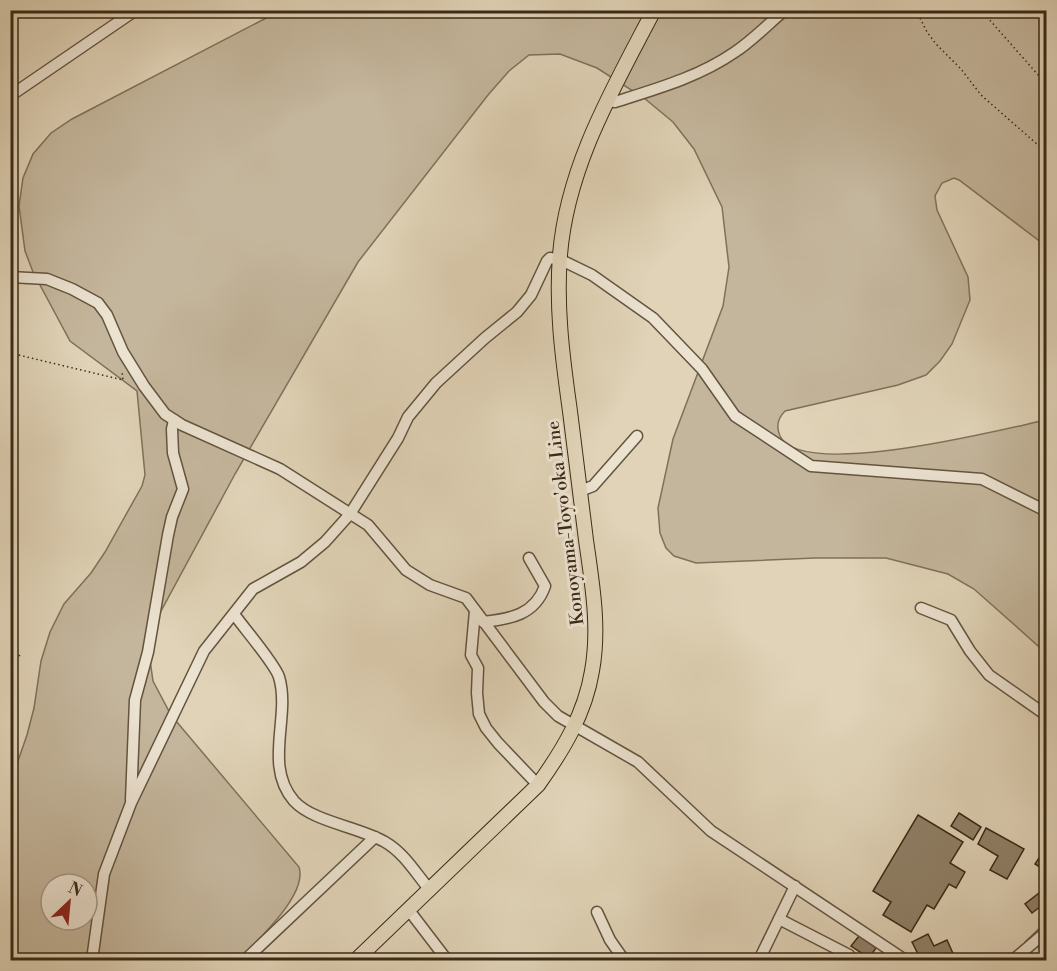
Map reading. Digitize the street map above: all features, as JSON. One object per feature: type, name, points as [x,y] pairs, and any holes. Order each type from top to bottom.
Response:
[{"type":"main road","name":"Konoyama-Toyo'oka Line","points":[[357,960],[538,785],[575,727],[592,671],[596,633],[590,568],[562,353],[558,304],[559,259],[567,211],[589,141],[654,10]]},
{"type":"street","points":[[10,96],[136,10]]},
{"type":"street","points":[[607,101],[615,102],[666,87],[708,67],[735,52],[785,10]]},
{"type":"street","points":[[92,960],[104,874],[131,803],[204,651],[253,589],[302,562],[326,542],[350,514],[398,438],[408,417],[436,382],[517,312],[531,295],[550,258],[559,259],[592,275],[653,318],[702,369],[735,416],[811,465],[982,479],[1047,510]]},
{"type":"street","points":[[10,277],[47,279],[98,303],[107,315],[123,352],[159,408],[174,420],[209,438],[280,469],[368,525],[406,570],[430,585],[466,598],[544,702],[558,716],[638,762],[711,831],[905,960]]},
{"type":"street","points":[[131,803],[135,700],[148,652],[172,517],[183,489],[173,453],[174,420]]},
{"type":"street","points":[[580,491],[593,486],[637,436]]},
{"type":"street","points":[[483,622],[509,619],[535,605],[545,586],[529,558]]},
{"type":"street","points":[[921,608],[951,620],[970,651],[989,675],[1047,715]]},
{"type":"street","points":[[476,611],[471,655],[478,668],[477,693],[480,714],[486,728],[538,785]]},
{"type":"street","points":[[234,614],[279,674],[283,692],[278,760],[283,784],[295,801],[309,813],[387,843],[405,858],[429,889]]},
{"type":"street","points":[[245,960],[375,837]]},
{"type":"street","points":[[759,960],[795,886]]},
{"type":"street","points":[[408,909],[447,960]]},
{"type":"street","points":[[597,912],[610,940],[624,960]]},
{"type":"street","points":[[779,919],[849,955],[853,960]]},
{"type":"street","points":[[1013,960],[1047,932]]},
{"type":"path","points":[[916,10],[936,44],[961,69],[981,95],[1047,152]]},
{"type":"path","points":[[981,10],[1047,84]]},
{"type":"path","points":[[10,353],[123,380],[119,357],[123,352]]},
{"type":"path","points":[[10,653],[21,656]]},
{"type":"shaded area","points":[[275,11],[1046,11],[1046,246],[959,180],[954,178],[942,183],[935,196],[937,210],[968,277],[970,300],[952,344],[926,375],[898,385],[785,411],[778,426],[780,436],[796,449],[825,454],[905,448],[1046,420],[1046,653],[974,589],[948,574],[886,558],[815,558],[696,563],[674,556],[666,548],[660,533],[658,508],[673,439],[723,306],[729,267],[722,207],[694,149],[673,122],[644,98],[597,68],[560,54],[529,55],[509,71],[488,95],[358,262],[235,474],[153,626],[150,660],[153,681],[171,715],[299,867],[300,878],[296,891],[279,916],[239,960],[11,960],[11,781],[34,708],[41,661],[50,632],[64,604],[91,573],[105,552],[142,486],[145,475],[137,391],[70,341],[33,272],[25,251],[19,206],[23,178],[33,154],[51,133],[72,119],[268,17]]},
{"type":"building","points":[[959,813],[981,827],[973,840],[951,826]]},
{"type":"building","points":[[918,815],[963,842],[950,863],[965,872],[956,888],[949,884],[934,909],[927,905],[911,932],[883,915],[891,902],[873,891]]},
{"type":"building","points":[[986,828],[1024,849],[1007,879],[990,870],[998,856],[978,844]]},
{"type":"building","points":[[1043,852],[1046,854],[1046,871],[1035,864]]},
{"type":"building","points":[[1039,893],[1046,902],[1032,913],[1025,904]]},
{"type":"building","points":[[928,934],[934,946],[947,940],[955,958],[926,960],[924,956],[920,958],[912,942]]},
{"type":"building","points":[[859,936],[876,948],[869,958],[851,946]]},
{"type":"building","points":[[880,954],[891,960],[876,960]]},
{"type":"waterway","points":[[1026,942],[1046,923]]},
{"type":"waterway","points":[[1000,960],[1012,954]]}]
